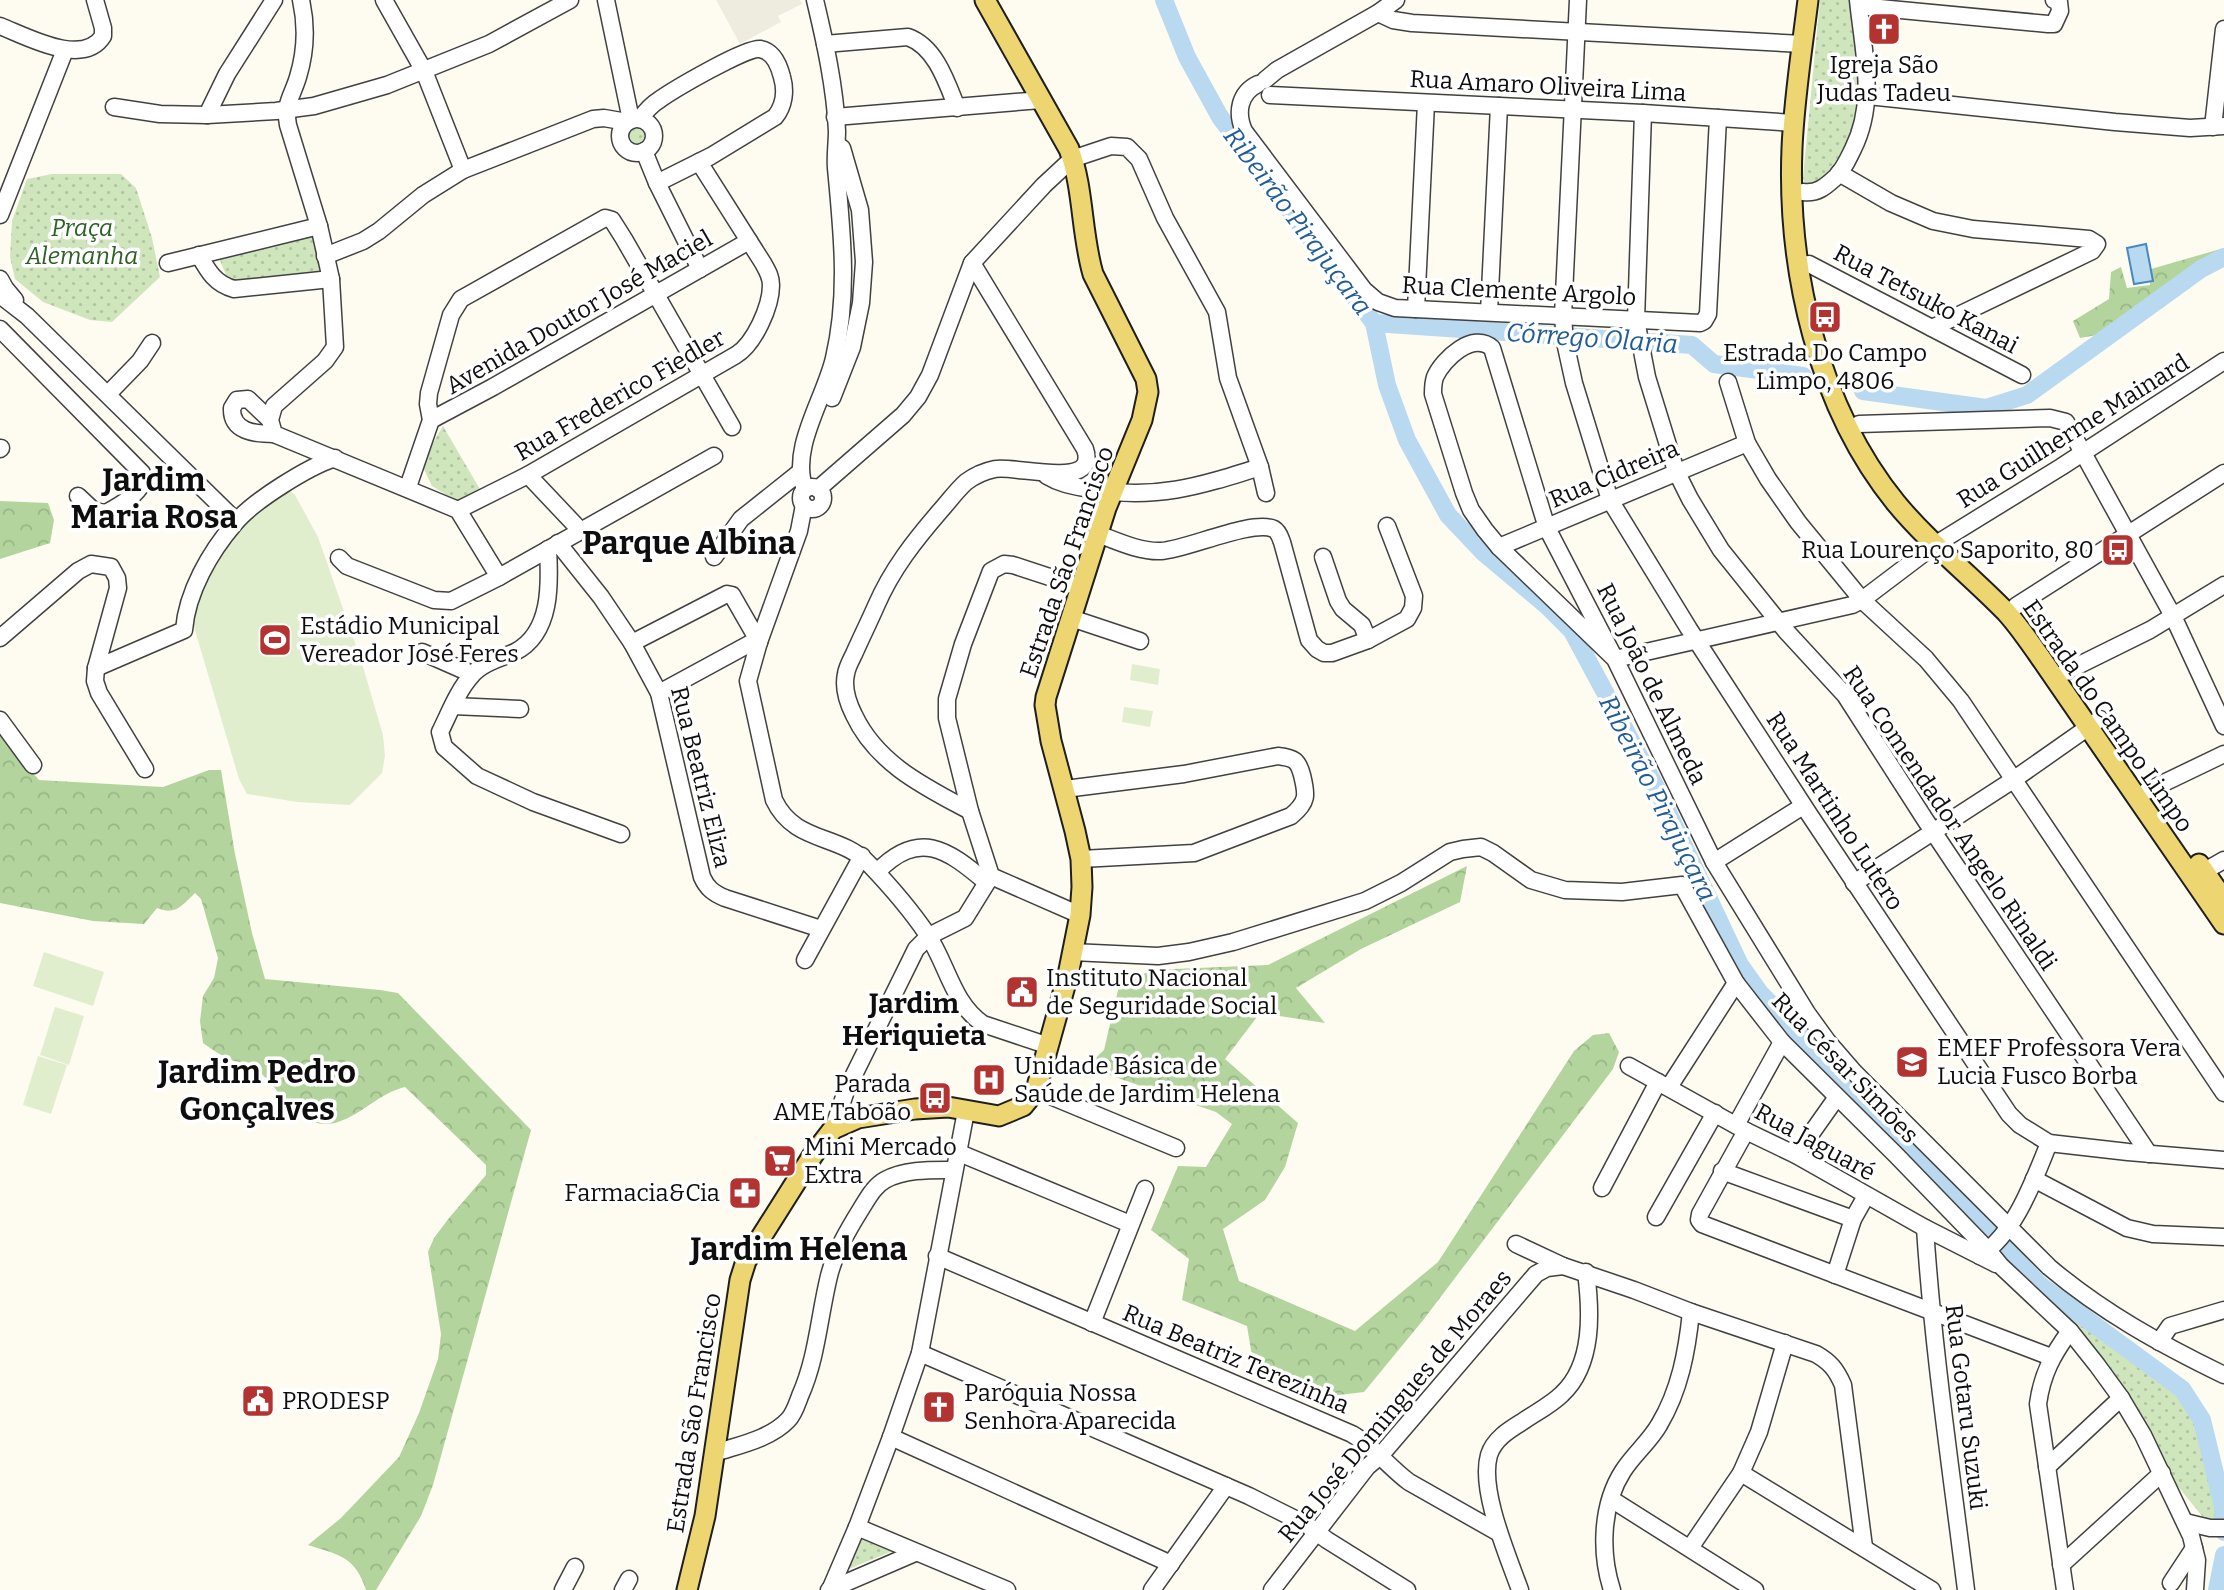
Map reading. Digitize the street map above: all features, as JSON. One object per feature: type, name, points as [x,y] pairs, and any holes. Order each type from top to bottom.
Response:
[{"type":"main road","name":"Estrada São Francisco","points":[[985,0],[1058,127],[1072,159],[1093,274],[1146,379],[1148,392],[1138,433],[1112,493],[1080,587],[1045,705],[1051,741],[1081,859],[1082,887],[1080,915],[1059,1011],[1036,1090]]},
{"type":"main road","name":"Estrada do Campo Limpo","points":[[1808,0],[1792,149],[1792,223],[1807,315],[1821,361],[1840,408],[1875,476],[1915,525],[1941,541],[2016,606],[2065,672],[2095,723],[2198,875],[2224,900]]},
{"type":"main road","name":"Estrada do Campo Limpo","points":[[1819,0],[1805,124],[1805,236],[1821,321],[1859,424],[1891,477],[1941,541],[2008,615],[2147,791],[2198,875],[2224,925]]},
{"type":"main road","points":[[1792,149],[1795,180],[1803,192]]},
{"type":"main road","points":[[833,1129],[858,1118],[915,1109],[948,1107],[999,1116],[1023,1106],[1036,1090]]},
{"type":"main road","name":"Estrada São Francisco","points":[[687,1590],[705,1516],[736,1294],[746,1261],[796,1180],[833,1129]]},
{"type":"street","points":[[0,26],[65,50],[83,49],[102,39],[103,28],[95,0]]},
{"type":"street","points":[[207,115],[227,74],[274,0]]},
{"type":"street","points":[[301,0],[306,35],[299,75],[286,110],[331,279],[335,347],[325,361],[274,406],[272,427],[335,458],[458,510],[499,577]]},
{"type":"street","points":[[384,0],[424,71],[463,170]]},
{"type":"street","points":[[114,107],[160,114],[207,115],[286,110],[339,101],[424,71],[489,44],[570,0]]},
{"type":"street","points":[[606,0],[633,120]]},
{"type":"street","points":[[1266,87],[1282,68],[1396,0]]},
{"type":"street","name":"Rua Martinho Lutero","points":[[1578,0],[1564,328],[1574,383],[1610,500],[1803,806],[2009,1114],[2020,1125],[2049,1143],[2224,1160]]},
{"type":"street","points":[[1803,192],[1819,191],[1839,173],[1856,143],[1868,96],[1859,3],[2054,24],[2060,11],[2059,2],[2054,0]]},
{"type":"street","points":[[748,681],[811,495],[809,460],[852,347],[864,262],[858,203],[836,124],[825,44],[814,2]]},
{"type":"street","points":[[1378,13],[1403,22],[1803,44]]},
{"type":"street","points":[[1868,96],[2115,122],[2190,128],[2218,127],[2224,29]]},
{"type":"street","points":[[825,44],[908,37],[918,41],[932,56],[957,108]]},
{"type":"street","points":[[326,256],[379,231],[423,195],[463,170],[593,119],[633,120],[648,123],[654,136],[651,145],[644,151],[633,153],[626,149],[621,143],[620,131],[633,120],[658,100],[733,58],[756,48],[768,52],[775,59],[782,77],[783,101],[780,111],[759,128],[657,183]]},
{"type":"street","points":[[0,215],[65,50]]},
{"type":"street","name":"Rua Amaro Oliveira Lima","points":[[1266,87],[1300,96],[1794,123]]},
{"type":"street","name":"Rua Clemente Argolo","points":[[1266,87],[1250,101],[1245,115],[1249,138],[1364,290],[1378,302],[1387,307],[1489,312],[1564,328],[1704,321],[1708,314],[1718,118]]},
{"type":"street","points":[[836,124],[1041,100]]},
{"type":"street","points":[[1416,309],[1426,103]]},
{"type":"street","points":[[1489,312],[1499,106]]},
{"type":"street","name":"Rua Comendador Angelo Rinaldi","points":[[1643,113],[1637,324],[1661,425],[1676,471],[1721,550],[1780,623],[1845,695],[2150,1154]]},
{"type":"street","points":[[811,495],[800,472],[803,451],[834,359],[841,317],[844,261],[835,155],[836,124]]},
{"type":"street","points":[[811,495],[903,415],[918,397],[930,375],[972,263],[1044,185],[1072,159],[1120,145],[1133,151],[1139,159],[1173,234],[1217,312],[1228,378],[1260,467],[1266,493]]},
{"type":"street","points":[[644,151],[700,269]]},
{"type":"street","points":[[699,162],[749,241]]},
{"type":"street","points":[[1839,173],[1891,203],[1933,221],[1973,229],[2089,239],[2096,244],[2092,251],[1932,328]]},
{"type":"street","points":[[840,202],[849,200],[858,203]]},
{"type":"street","points":[[408,487],[431,420],[429,393],[451,315],[461,299],[605,218],[616,225],[732,427]]},
{"type":"street","points":[[168,263],[319,226]]},
{"type":"street","points":[[2060,237],[2067,245],[2066,263]]},
{"type":"street","name":"Avenida Doutor José Maciel","points":[[431,420],[749,241]]},
{"type":"street","name":"Rua Frederico Fiedler","points":[[458,510],[528,475],[749,345],[761,321],[771,288],[768,273],[749,241]]},
{"type":"street","points":[[199,255],[217,281],[234,289],[331,279]]},
{"type":"street","points":[[970,811],[914,781],[891,764],[871,743],[850,706],[846,673],[887,581],[911,545],[965,482],[995,469],[1069,473],[1084,468],[1087,464],[1085,449],[972,263]]},
{"type":"street","name":"Rua Tetsuko Kanai","points":[[1809,264],[2022,375]]},
{"type":"street","points":[[1,288],[236,521]]},
{"type":"street","points":[[841,317],[858,317]]},
{"type":"street","points":[[0,329],[142,473],[144,481],[140,489],[130,499],[106,513],[94,511],[78,496]]},
{"type":"street","name":"Rua João de Almeda","points":[[1499,547],[1471,510],[1433,394],[1436,376],[1446,361],[1460,348],[1479,342],[1489,345],[1494,352],[1547,528],[1581,591],[1714,862],[1807,1013],[1854,1072],[2006,1230],[2067,1282],[2120,1319],[2224,1375]]},
{"type":"street","points":[[108,394],[140,361],[152,343]]},
{"type":"street","points":[[37,367],[57,344]]},
{"type":"street","name":"Rua Guilherme Mainard","points":[[1615,659],[1852,605],[1941,541],[2224,361]]},
{"type":"street","points":[[1728,382],[1748,443],[1792,514],[1862,600],[1943,677],[2224,1093]]},
{"type":"street","points":[[1859,424],[2050,418],[2064,421],[2173,616],[2224,726]]},
{"type":"street","name":"Rua Cidreira","points":[[1499,547],[1748,443]]},
{"type":"street","points":[[339,558],[347,566],[442,602],[451,601],[499,577],[714,456]]},
{"type":"street","points":[[96,668],[184,630],[190,597],[212,556],[236,521],[269,494],[318,464],[335,458]]},
{"type":"street","points":[[1043,473],[1066,485],[1112,493],[1147,494],[1167,492],[1260,467]]},
{"type":"street","points":[[714,557],[741,519],[800,472]]},
{"type":"street","points":[[2016,606],[2224,473]]},
{"type":"street","points":[[528,475],[580,530]]},
{"type":"street","points":[[1098,534],[1149,550],[1162,551],[1221,535],[1264,527],[1275,529],[1282,542],[1309,640],[1324,653],[1332,653],[1368,640],[1407,619],[1413,608],[1413,596],[1387,526]]},
{"type":"street","points":[[553,546],[546,604],[533,638],[519,650],[472,674],[440,732],[444,747],[477,776],[533,802],[621,834]]},
{"type":"street","name":"Rua Beatriz Eliza","points":[[553,546],[601,597],[632,643],[659,693],[706,887],[714,894],[821,929]]},
{"type":"street","points":[[1499,547],[1615,659]]},
{"type":"street","points":[[1323,557],[1338,601],[1343,609],[1362,625],[1368,640]]},
{"type":"street","points":[[0,638],[78,571],[91,564],[111,567],[117,578],[118,589],[96,668],[95,681],[99,693],[145,769]]},
{"type":"street","points":[[833,1129],[846,1091],[916,949],[929,936],[965,918],[989,879],[947,718],[947,699],[988,576],[997,566],[1004,564],[1080,587]]},
{"type":"street","points":[[2065,672],[2136,638],[2224,585]]},
{"type":"street","points":[[1562,606],[1581,591]]},
{"type":"street","points":[[632,643],[727,594],[732,595],[759,642]]},
{"type":"street","points":[[1071,618],[1140,641]]},
{"type":"street","points":[[659,693],[751,643],[759,642]]},
{"type":"street","points":[[422,652],[472,674]]},
{"type":"street","points":[[732,654],[738,659],[748,681],[768,780],[780,812],[799,828],[862,856],[902,900],[929,936],[961,1001],[974,1017],[983,1024],[1049,1046]]},
{"type":"street","points":[[453,706],[520,709]]},
{"type":"street","points":[[0,720],[33,765]]},
{"type":"street","points":[[1854,883],[2013,780],[2095,723]]},
{"type":"street","points":[[2147,791],[2224,754]]},
{"type":"street","points":[[1065,789],[1184,774],[1278,756],[1293,759],[1299,764],[1306,793],[1302,806],[1291,816],[1208,849],[1178,855],[1081,859]]},
{"type":"street","points":[[1714,862],[1803,806]]},
{"type":"street","name":"Rua César Simões","points":[[1072,952],[1158,956],[1233,942],[1365,901],[1401,883],[1450,852],[1481,847],[1531,880],[1565,890],[1622,892],[1682,885],[1736,983],[1782,1042],[2001,1266],[2070,1331],[2121,1398],[2162,1473],[2190,1535],[2197,1560],[2194,1590]]},
{"type":"street","points":[[877,872],[889,860],[910,848],[936,848],[989,879],[1080,915]]},
{"type":"street","points":[[806,960],[862,856]]},
{"type":"street","points":[[2198,875],[2224,860]]},
{"type":"street","points":[[1602,1188],[1664,1085],[1736,983]]},
{"type":"street","points":[[1782,1042],[1723,1171],[1700,1214],[1699,1220],[1702,1224],[2052,1357]]},
{"type":"street","name":"Rua Jaguaré","points":[[1629,1066],[1796,1155],[1924,1228],[1945,1238],[1986,1250]]},
{"type":"street","points":[[1036,1090],[1176,1148]]},
{"type":"street","points":[[846,1091],[858,1118]]},
{"type":"street","points":[[1796,1155],[1837,1097]]},
{"type":"street","points":[[830,1590],[857,1527],[920,1353],[965,1111]]},
{"type":"street","points":[[1656,1217],[1715,1114]]},
{"type":"street","points":[[1986,1250],[2006,1230],[2034,1179],[2049,1143]]},
{"type":"street","points":[[957,1152],[1130,1224]]},
{"type":"street","points":[[715,1454],[763,1437],[789,1419],[815,1355],[830,1275],[838,1250],[873,1191],[883,1181],[894,1177],[919,1171],[954,1170]]},
{"type":"street","points":[[1723,1171],[1853,1219]]},
{"type":"street","points":[[2034,1179],[2127,1228],[2154,1234],[2224,1237]]},
{"type":"street","points":[[1091,1323],[1145,1189]]},
{"type":"street","points":[[1835,1275],[1853,1219],[1866,1196]]},
{"type":"street","points":[[1945,1238],[1949,1229],[1959,1221]]},
{"type":"street","name":"Rua Gotaru Suzuki","points":[[1924,1228],[1930,1312],[1966,1590]]},
{"type":"street","points":[[1516,1244],[1563,1266],[1816,1354],[1829,1361],[1843,1385],[1864,1547]]},
{"type":"street","name":"Rua Beatriz Terezinha","points":[[937,1256],[1352,1434],[1367,1443],[1409,1482],[1499,1532]]},
{"type":"street","name":"Rua José Domingues de Moraes","points":[[1272,1590],[1367,1467],[1380,1456],[1536,1274],[1547,1268],[1563,1266]]},
{"type":"street","points":[[1520,1590],[1499,1532],[1487,1474],[1489,1455],[1497,1440],[1563,1394],[1576,1377],[1587,1343],[1586,1272]]},
{"type":"street","points":[[2120,1319],[2141,1325],[2170,1326],[2224,1310]]},
{"type":"street","points":[[1612,1590],[1604,1562],[1611,1499],[1622,1473],[1659,1426],[1672,1398],[1685,1360],[1690,1312]]},
{"type":"street","points":[[2159,1342],[2170,1326]]},
{"type":"street","points":[[2065,1590],[2038,1404],[2043,1376],[2070,1331]]},
{"type":"street","points":[[1690,1548],[1741,1473],[1759,1432],[1785,1343]]},
{"type":"street","points":[[920,1353],[1226,1486],[1307,1525],[1406,1590]]},
{"type":"street","points":[[2047,1467],[2121,1398]]},
{"type":"street","points":[[891,1437],[1171,1564]]},
{"type":"street","points":[[1741,1473],[1932,1590]]},
{"type":"street","points":[[2061,1565],[2162,1473]]},
{"type":"street","points":[[1152,1590],[1226,1486]]},
{"type":"street","points":[[1611,1499],[1755,1590]]},
{"type":"street","points":[[857,1527],[999,1588]]},
{"type":"street","points":[[2168,1587],[2190,1535],[2216,1528]]},
{"type":"street","points":[[830,1590],[915,1553]]},
{"type":"street","points":[[563,1590],[575,1567]]},
{"type":"street","points":[[2168,1587],[2176,1581],[2186,1583],[2194,1590]]},
{"type":"green space","points":[[1820,0],[1859,0],[1865,95],[1839,173],[1807,193],[1803,177]]},
{"type":"green space","points":[[637,126],[645,129],[648,137],[645,145],[637,148],[629,145],[626,137],[629,129]]},
{"type":"green space","name":"Praça Alemanha","points":[[52,174],[121,174],[136,188],[152,238],[160,277],[112,322],[90,320],[43,302],[15,279],[10,257],[12,221],[27,179]]},
{"type":"green space","points":[[315,234],[325,274],[243,286],[227,277],[218,256]]},
{"type":"green space","points":[[2224,248],[2224,259],[2218,265],[2097,335],[2080,338],[2073,321],[2109,299],[2111,272],[2121,267],[2127,288],[2150,285],[2151,269]]},
{"type":"green space","points":[[443,426],[481,491],[458,502],[432,486],[421,463]]},
{"type":"green space","name":"Estádio Municipal Vereador José Feres","points":[[288,489],[295,495],[318,537],[361,660],[383,735],[385,756],[382,773],[350,805],[297,802],[247,794],[239,779],[194,627],[194,604],[239,529],[252,510]]},
{"type":"green space","points":[[0,501],[48,503],[54,520],[50,543],[0,559]]},
{"type":"green space","points":[[1132,664],[1160,669],[1158,685],[1130,680]]},
{"type":"green space","points":[[1124,707],[1153,711],[1150,727],[1122,722]]},
{"type":"green space","points":[[0,735],[39,780],[163,787],[209,770],[221,770],[235,854],[265,979],[398,993],[531,1130],[433,1485],[421,1516],[376,1590],[366,1590],[351,1563],[329,1551],[308,1545],[341,1518],[399,1457],[419,1413],[438,1359],[441,1334],[428,1252],[434,1238],[449,1218],[486,1175],[486,1165],[405,1087],[387,1094],[347,1118],[323,1124],[310,1121],[299,1114],[262,1074],[252,1067],[227,1058],[203,1043],[200,1021],[203,996],[214,978],[218,958],[201,899],[195,893],[174,910],[157,908],[144,924],[93,921],[0,903]]},
{"type":"green space","points":[[1467,866],[1460,902],[1361,949],[1296,988],[1325,1023],[1260,1013],[1225,1059],[1298,1123],[1285,1167],[1265,1200],[1223,1229],[1239,1281],[1355,1331],[1438,1262],[1574,1051],[1593,1035],[1609,1033],[1619,1052],[1613,1069],[1424,1319],[1364,1392],[1314,1398],[1254,1368],[1247,1326],[1182,1300],[1189,1259],[1151,1230],[1178,1166],[1206,1167],[1232,1124],[1216,1112],[1086,1067],[1104,1050],[1119,986],[1151,970],[1268,965]]},
{"type":"green space","points":[[44,952],[104,972],[93,1006],[33,986]]},
{"type":"green space","points":[[55,1007],[84,1016],[69,1065],[40,1055]]},
{"type":"green space","points":[[38,1056],[67,1065],[51,1114],[23,1105]]},
{"type":"green space","points":[[2059,1307],[2134,1353],[2180,1397],[2206,1436],[2216,1496],[2224,1522],[2211,1527],[2162,1467],[2142,1415],[2122,1384]]},
{"type":"green space","points":[[859,1532],[895,1550],[844,1571]]},
{"type":"shaded area","points":[[716,0],[800,0],[802,4],[778,16],[781,22],[740,44]]},
{"type":"water","points":[[2146,244],[2153,281],[2134,284],[2127,248]]},
{"type":"waterway","name":"Ribeirão Pirajuçara","points":[[1164,0],[1187,57],[1220,117],[1374,323],[1387,385],[1407,440],[1448,515],[1483,552],[1546,605],[1572,631],[1658,791],[1740,965],[1760,993],[2040,1285],[2182,1389],[2202,1420],[2223,1506],[2224,1532]]},
{"type":"waterway","name":"Córrego Olaria","points":[[1863,391],[1986,408],[2027,395],[2201,269],[2224,257]]},
{"type":"waterway","name":"Córrego Olaria","points":[[1374,323],[1692,345],[1714,364],[1803,376]]},
{"type":"waterway","name":"Ribeirão Pirajuçara","points":[[2217,1590],[2224,1555]]},
{"type":"place","name":"Igreja São Judas Tadeu","points":[[1884,29]]},
{"type":"place","name":"Estrada Do Campo Limpo, 4806","points":[[1825,317]]},
{"type":"place","name":"Rua Lourenço Saporito, 80","points":[[2118,550]]},
{"type":"place","name":"Estádio Municipal Vereador José Feres","points":[[275,640]]},
{"type":"place","name":"Instituto Nacional de Seguridade Social","points":[[1022,992]]},
{"type":"place","name":"EMEF Professora Vera Lucia Fusco Borba","points":[[1912,1062]]},
{"type":"place","name":"Unidade Básica de Saúde de Jardim Helena","points":[[989,1080]]},
{"type":"place","name":"Parada AME Taboão","points":[[935,1098]]},
{"type":"place","name":"Mini Mercado Extra","points":[[780,1161]]},
{"type":"place","name":"Farmacia&Cia","points":[[745,1193]]},
{"type":"place","name":"PRODESP","points":[[258,1401]]},
{"type":"place","name":"Paróquia Nossa Senhora Aparecida","points":[[939,1407]]},
{"type":"district","name":"Jardim Maria Rosa","points":[[154,498]]},
{"type":"district","name":"Parque Albina","points":[[689,543]]},
{"type":"district","name":"Jardim Heriquieta","points":[[914,1019]]},
{"type":"district","name":"Jardim Pedro Gonçalves","points":[[257,1090]]},
{"type":"district","name":"Jardim Helena","points":[[799,1249]]}]
